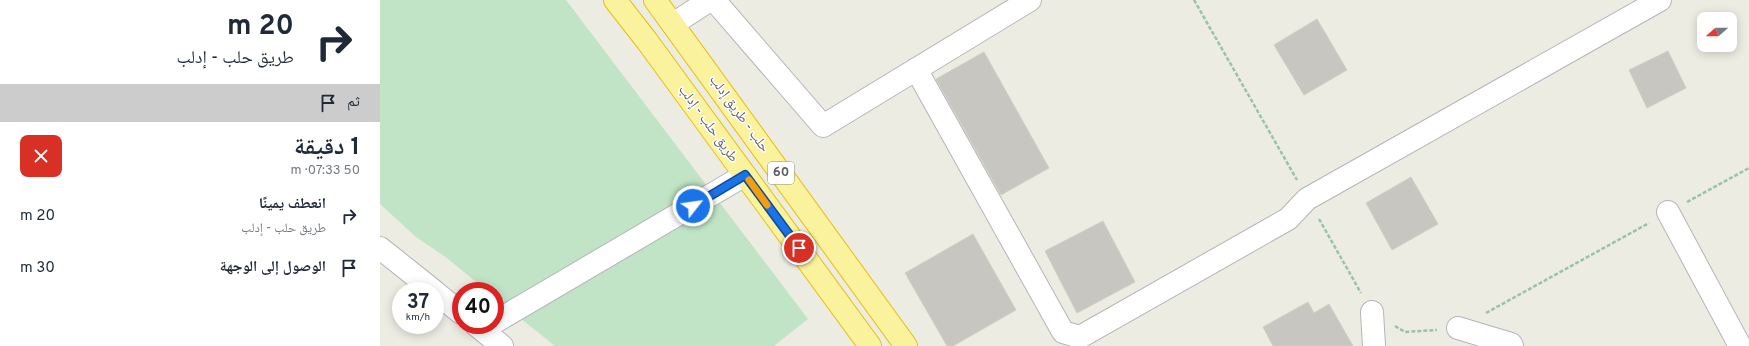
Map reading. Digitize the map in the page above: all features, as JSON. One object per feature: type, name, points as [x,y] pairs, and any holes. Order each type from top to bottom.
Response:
[{"type":"highway","name":"طريق حلب - إدلب","points":[[615,0],[870,346]]},
{"type":"highway","name":"حلب - طريق إدلب","points":[[655,0],[906,346]]},
{"type":"street","points":[[673,24],[710,0]]},
{"type":"street","points":[[714,0],[823,126],[1030,0]]},
{"type":"street","points":[[916,70],[1064,332],[1079,342],[1288,219],[1307,199],[1660,0]]},
{"type":"street","points":[[504,316],[745,175]]},
{"type":"street","points":[[1668,212],[1740,346]]},
{"type":"street","points":[[380,248],[422,282]]},
{"type":"street","points":[[444,300],[452,306]]},
{"type":"street","points":[[1372,312],[1374,346]]},
{"type":"street","points":[[1458,328],[1511,344],[1512,346]]},
{"type":"street","points":[[492,334],[502,346]]},
{"type":"path","points":[[1194,0],[1372,312],[1405,332],[1458,328],[1749,168]]},
{"type":"green space","points":[[380,0],[566,0],[808,319],[774,346],[555,346],[504,305],[504,282],[476,282],[447,258],[416,237],[380,204]]},
{"type":"building","points":[[1317,19],[1347,70],[1304,95],[1274,45]]},
{"type":"building","points":[[1668,51],[1686,88],[1647,108],[1629,70]]},
{"type":"building","points":[[984,52],[1049,168],[1001,195],[936,79]]},
{"type":"building","points":[[1411,177],[1438,224],[1392,250],[1366,203]]},
{"type":"building","points":[[1103,221],[1135,282],[1077,313],[1045,251]]},
{"type":"building","points":[[973,234],[1016,310],[953,346],[947,346],[905,273]]},
{"type":"building","points":[[1308,302],[1314,313],[1329,304],[1353,346],[1273,346],[1263,327]]},
{"type":"slow traffic","points":[[749,180],[767,205]]},
{"type":"route","points":[[693,206],[745,175],[799,248]]}]
